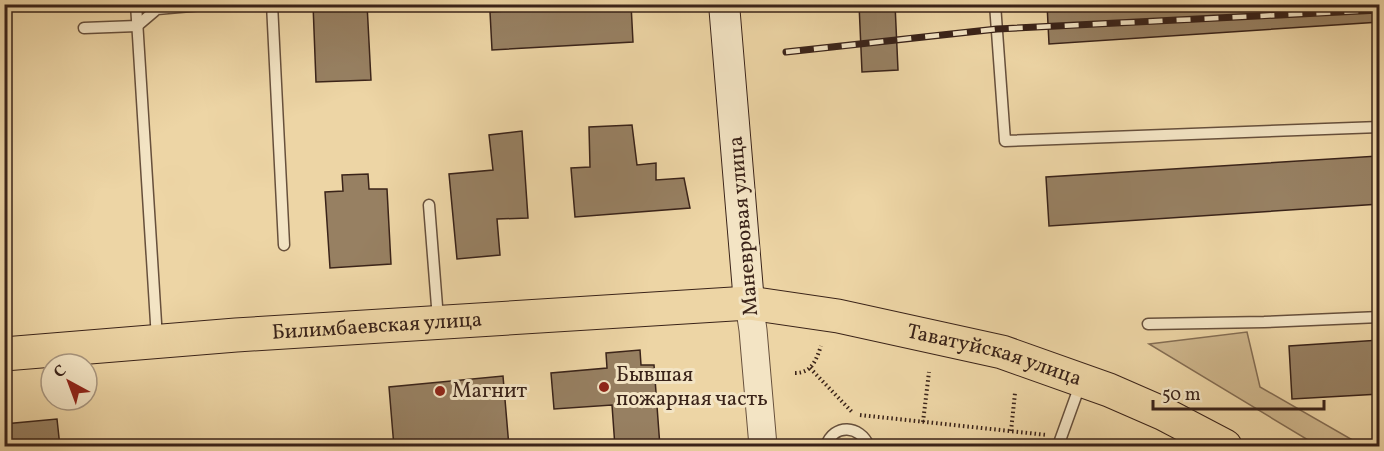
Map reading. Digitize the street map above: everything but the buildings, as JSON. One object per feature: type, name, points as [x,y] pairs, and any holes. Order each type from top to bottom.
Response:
[{"type":"main road","name":"Маневровая улица","points":[[724,4],[749,303]]},
{"type":"main road","name":"Билимбаевская улица","points":[[4,354],[158,341],[749,303]]},
{"type":"main road","name":"Таватуйская улица","points":[[749,303],[838,316],[1002,352],[1082,379],[1164,414],[1225,447]]},
{"type":"street","name":"Маневровая улица","points":[[749,303],[763,447]]},
{"type":"lane","points":[[136,4],[158,341]]},
{"type":"lane","points":[[84,28],[137,26],[157,9],[214,4]]},
{"type":"lane","points":[[272,4],[284,245]]},
{"type":"lane","points":[[995,4],[1005,141],[1380,127]]},
{"type":"lane","points":[[429,205],[438,323]]},
{"type":"lane","points":[[1148,324],[1380,317]]},
{"type":"lane","points":[[1060,441],[1082,379]]},
{"type":"lane","points":[[826,447],[834,433],[842,429],[852,429],[865,438],[869,447]]},
{"type":"path","points":[[795,373],[801,373],[810,368],[821,346]]},
{"type":"path","points":[[810,368],[853,413],[1011,431],[1060,441]]},
{"type":"path","points":[[923,422],[929,372]]},
{"type":"path","points":[[1011,431],[1015,393]]},
{"type":"shaded area","points":[[1247,332],[1260,387],[1363,446],[1318,446],[1149,344]]},
{"type":"railway","points":[[786,52],[997,29],[1380,10]]},
{"type":"place","name":"Бывшая пожарная часть","points":[[604,387]]},
{"type":"place","name":"Магнит","points":[[440,391]]}]
